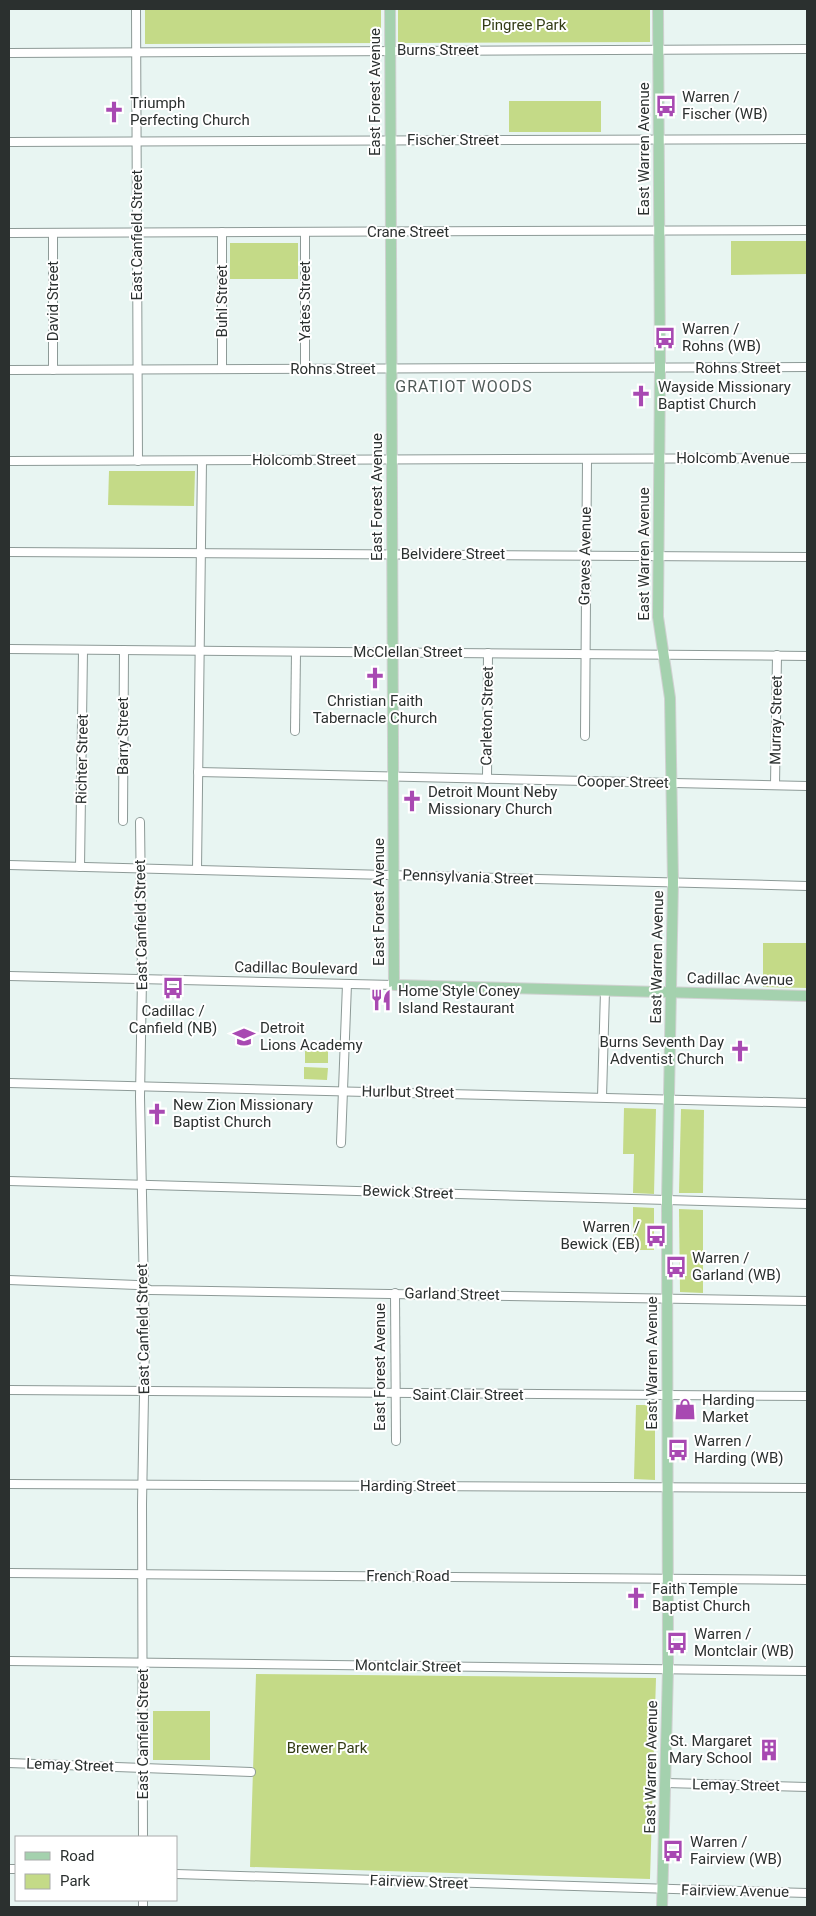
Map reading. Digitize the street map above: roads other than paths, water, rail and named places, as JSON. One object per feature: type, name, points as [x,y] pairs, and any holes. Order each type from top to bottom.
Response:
[{"type":"main road","name":"East Forest Avenue","points":[[390,9],[394,985]]},
{"type":"main road","name":"East Warren Avenue","points":[[658,9],[660,368],[658,617],[670,698],[674,882],[673,992],[668,1099],[668,1669],[662,1907]]},
{"type":"main road","name":"Cadillac Boulevard","points":[[394,985],[673,992]]},
{"type":"main road","name":"Cadillac Avenue","points":[[673,992],[807,996]]},
{"type":"street","name":"East Canfield Street","points":[[136,9],[138,461]]},
{"type":"street","name":"Burns Street","points":[[9,53],[807,49]]},
{"type":"street","name":"Fischer Street","points":[[9,142],[807,138]]},
{"type":"street","name":"Crane Street","points":[[9,233],[807,230]]},
{"type":"street","name":"Buhl Street","points":[[222,232],[222,369]]},
{"type":"street","name":"Yates Street","points":[[305,232],[305,369]]},
{"type":"street","name":"David Street","points":[[53,233],[53,370]]},
{"type":"street","name":"Rohns Street","points":[[9,370],[807,368]]},
{"type":"street","name":"Holcomb Avenue","points":[[659,458],[807,458]]},
{"type":"street","name":"Holcomb Street","points":[[9,461],[659,458]]},
{"type":"street","name":"Graves Avenue","points":[[585,736],[584,654],[587,459]]},
{"type":"street","points":[[197,870],[202,461]]},
{"type":"street","name":"Belvidere Street","points":[[9,552],[807,557]]},
{"type":"street","name":"McClellan Street","points":[[9,649],[807,656]]},
{"type":"street","name":"Richter Street","points":[[80,867],[83,650]]},
{"type":"street","name":"Barry Street","points":[[123,821],[124,650]]},
{"type":"street","points":[[295,731],[296,652]]},
{"type":"street","name":"Carleton Street","points":[[487,779],[488,653]]},
{"type":"street","name":"Murray Street","points":[[775,785],[777,655]]},
{"type":"street","name":"Cooper Street","points":[[198,772],[807,786]]},
{"type":"street","name":"East Canfield Street","points":[[140,822],[142,979],[140,1086],[144,1392],[142,1485],[143,1836]]},
{"type":"street","name":"Pennsylvania Street","points":[[9,866],[807,886]]},
{"type":"street","name":"Cadillac Boulevard","points":[[9,976],[394,985]]},
{"type":"street","points":[[341,1143],[347,984]]},
{"type":"street","points":[[602,1097],[605,991]]},
{"type":"street","name":"Hurlbut Street","points":[[9,1082],[807,1103]]},
{"type":"street","name":"Bewick Street","points":[[9,1181],[807,1204]]},
{"type":"street","name":"Garland Street","points":[[9,1280],[143,1286],[150,1290],[807,1301]]},
{"type":"street","name":"East Forest Avenue","points":[[395,1293],[396,1441]]},
{"type":"street","name":"Saint Clair Street","points":[[9,1390],[807,1396]]},
{"type":"street","name":"Harding Street","points":[[9,1484],[807,1488]]},
{"type":"street","name":"French Road","points":[[9,1573],[807,1580]]},
{"type":"street","name":"Montclair Street","points":[[9,1662],[807,1671]]},
{"type":"street","name":"Lemay Street","points":[[9,1763],[250,1772]]},
{"type":"street","name":"Lemay Street","points":[[666,1783],[807,1787]]},
{"type":"street","name":"Fairview Street","points":[[178,1874],[663,1890]]},
{"type":"street","name":"Fairview Avenue","points":[[663,1890],[807,1893]]},
{"type":"place","name":"Warren / Fischer (WB)","points":[[666,106]]},
{"type":"place","name":"Triumph Perfecting Church","points":[[114,112]]},
{"type":"place","name":"Warren / Rohns (WB)","points":[[665,338]]},
{"type":"place","name":"Wayside Missionary Baptist Church","points":[[641,396]]},
{"type":"place","name":"Christian Faith Tabernacle Church","points":[[375,678]]},
{"type":"place","name":"Detroit Mount Neby Missionary Church","points":[[412,801]]},
{"type":"place","name":"Cadillac / Canfield (NB)","points":[[173,988]]},
{"type":"place","name":"Home Style Coney Island Restaurant","points":[[381,1000]]},
{"type":"place","name":"Detroit Lions Academy","points":[[244,1037]]},
{"type":"place","name":"Burns Seventh Day Adventist Church","points":[[740,1051]]},
{"type":"place","name":"New Zion Missionary Baptist Church","points":[[157,1114]]},
{"type":"place","name":"Warren / Bewick (EB)","points":[[656,1236]]},
{"type":"place","name":"Warren / Garland (WB)","points":[[676,1267]]},
{"type":"place","name":"Harding Market","points":[[685,1409]]},
{"type":"place","name":"Warren / Harding (WB)","points":[[678,1450]]},
{"type":"place","name":"Faith Temple Baptist Church","points":[[636,1598]]},
{"type":"place","name":"Warren / Montclair (WB)","points":[[677,1643]]},
{"type":"place","name":"St. Margaret Mary School","points":[[769,1750]]},
{"type":"place","name":"Warren / Fairview (WB)","points":[[673,1851]]},
{"type":"district","name":"GRATIOT WOODS","points":[[464,386]]},
{"type":"park label","name":"Pingree Park","points":[[524,25]]},
{"type":"park label","name":"Brewer Park","points":[[327,1748]]}]
